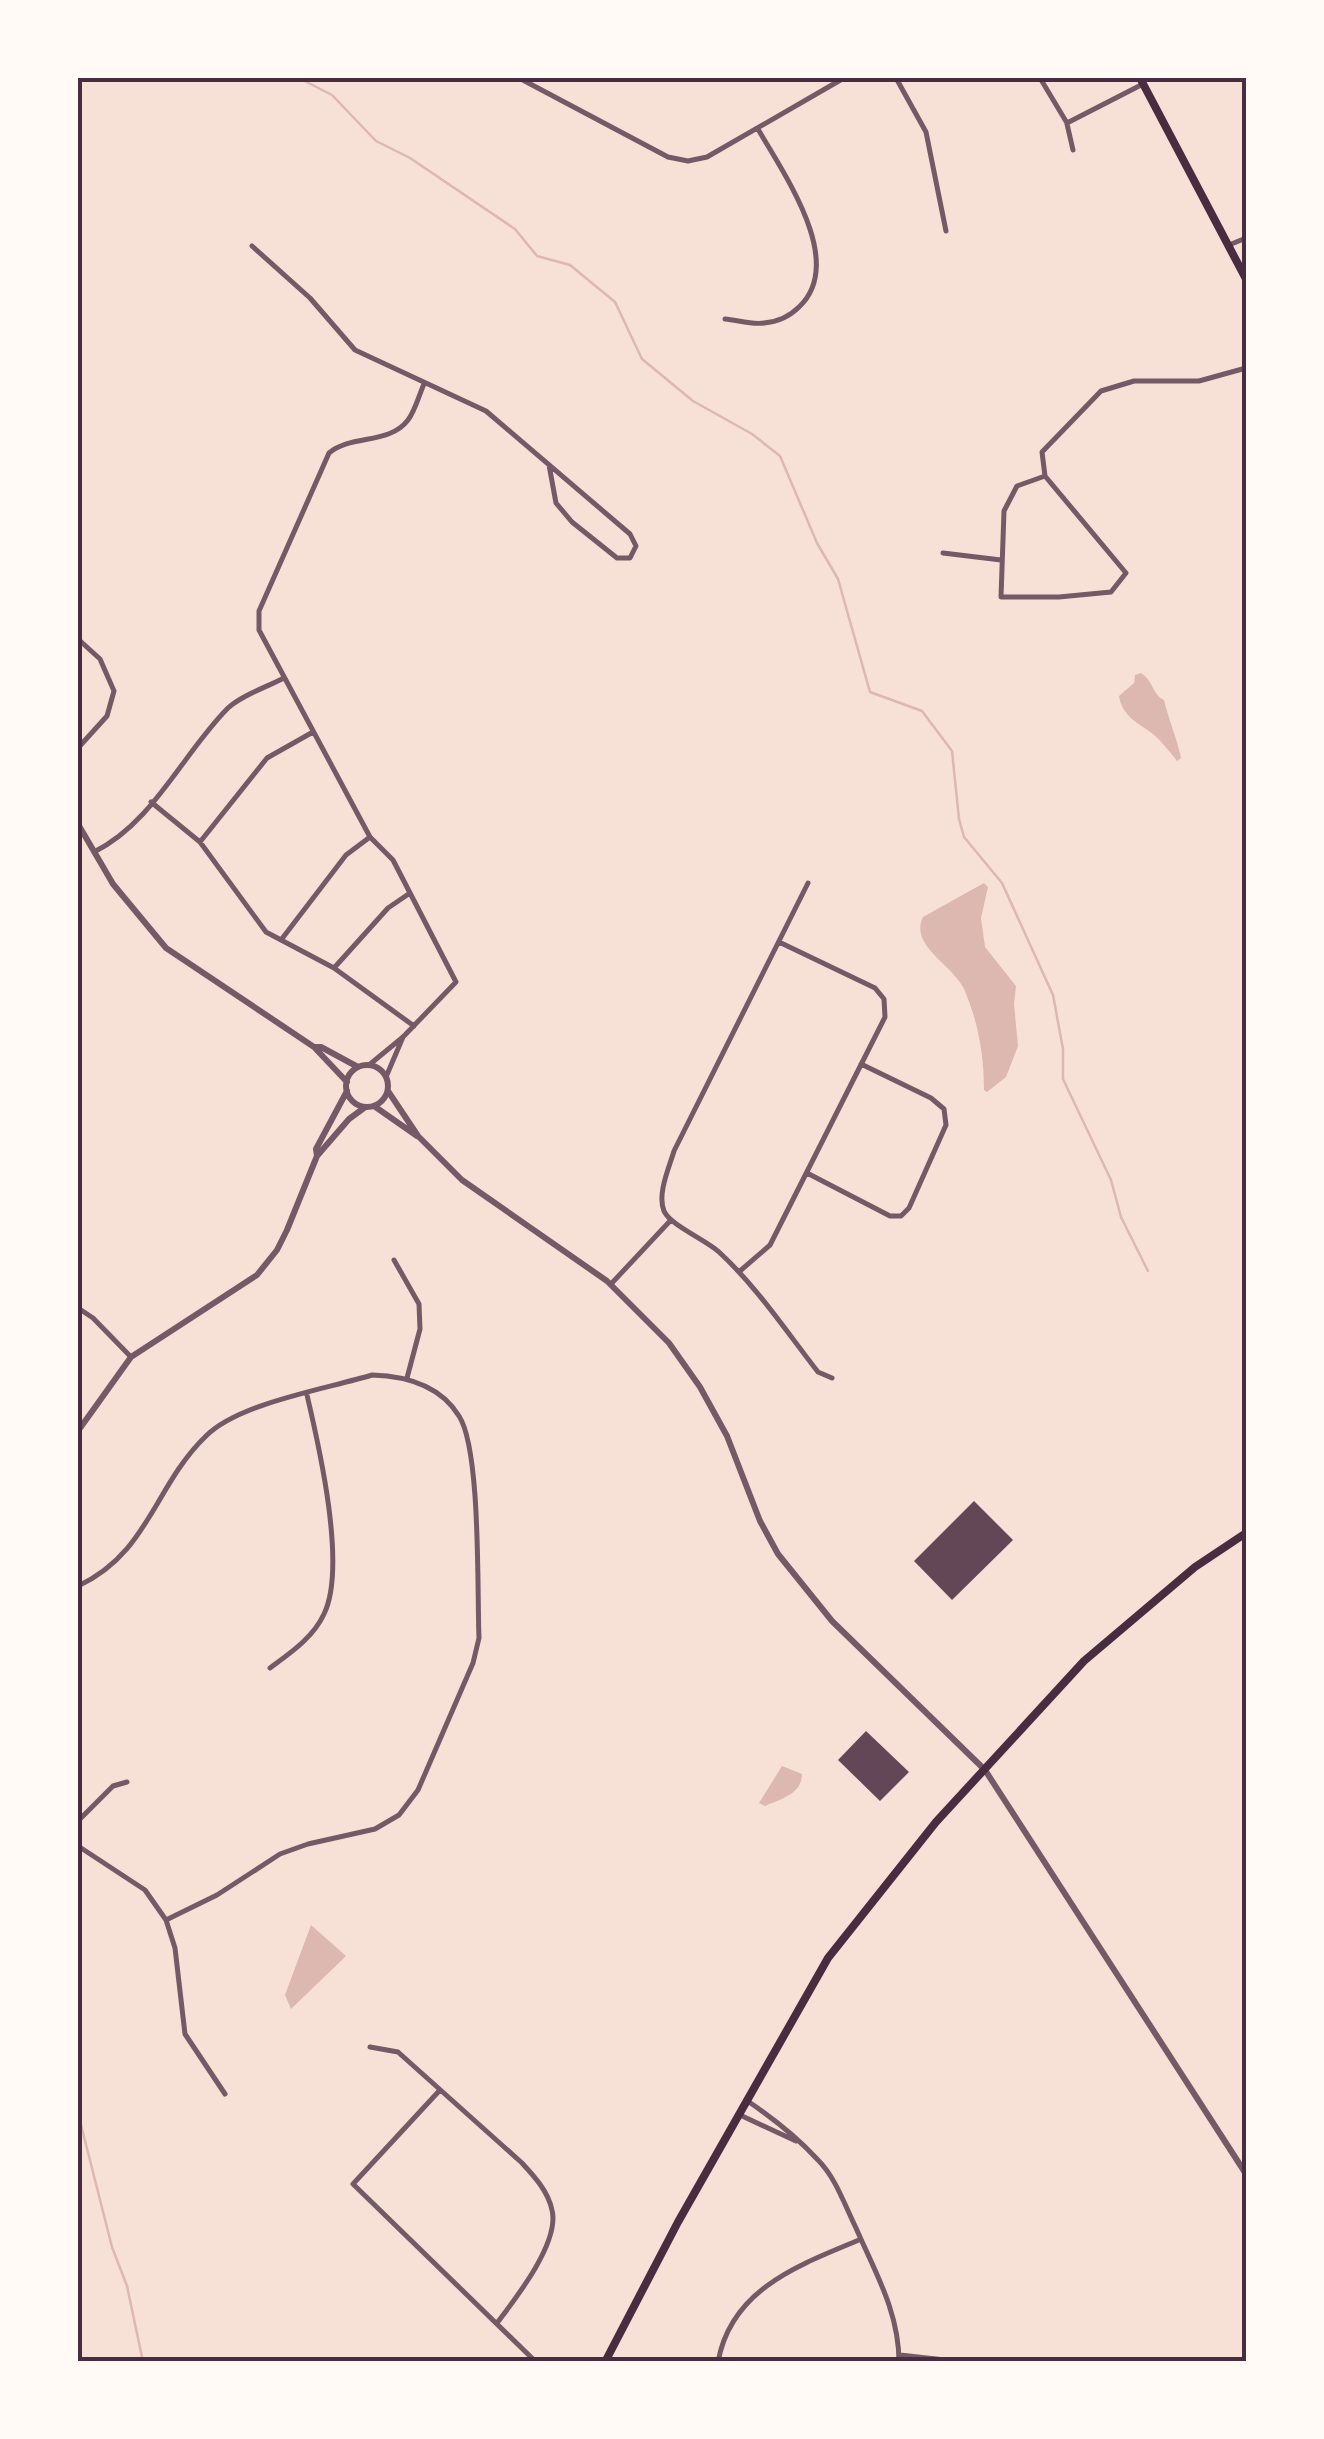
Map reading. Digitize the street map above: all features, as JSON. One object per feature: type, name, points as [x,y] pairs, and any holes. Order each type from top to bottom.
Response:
[{"type":"main road","points":[[1142,80],[1246,279]]},
{"type":"main road","points":[[605,2362],[738,2114],[828,1958],[936,1822],[1084,1661],[1195,1567],[1246,1533]]},
{"type":"street","points":[[518,78],[668,157],[688,161],[707,157],[844,78]]},
{"type":"street","points":[[896,78],[926,132],[946,231]]},
{"type":"street","points":[[1040,78],[1066,123],[1073,150]]},
{"type":"street","points":[[1066,123],[1142,80]]},
{"type":"street","points":[[725,319],[764,324],[791,315],[810,298],[818,268],[807,215],[757,128]]},
{"type":"street","points":[[1229,244],[1246,238]]},
{"type":"street","points":[[252,246],[310,298],[355,350],[486,411],[630,534],[636,546],[630,558],[617,558],[572,522],[556,503],[549,465]]},
{"type":"street","points":[[1045,476],[1017,486],[1004,511],[1001,596],[1059,597],[1111,592],[1126,573],[1045,476],[1042,452],[1101,391],[1134,381],[1199,381],[1246,368]]},
{"type":"street","points":[[314,1047],[358,1067],[370,1066],[456,982],[392,860],[370,837],[259,630],[259,611],[329,453],[340,444],[394,433],[410,418],[424,384]]},
{"type":"street","points":[[943,553],[1001,560]]},
{"type":"street","points":[[78,639],[100,659],[114,692],[107,716],[78,748]]},
{"type":"street","points":[[94,852],[115,842],[231,705],[285,678]]},
{"type":"street","points":[[200,842],[267,758],[314,732]]},
{"type":"street","points":[[151,802],[200,842],[266,932],[334,968],[414,1026]]},
{"type":"street","points":[[78,824],[114,884],[166,948],[314,1047],[347,1087],[354,1102],[418,1136],[484,1198],[611,1284],[669,1343],[728,1436],[760,1521],[778,1554],[832,1621],[985,1770],[1246,2174]]},
{"type":"street","points":[[281,940],[346,854],[370,837]]},
{"type":"street","points":[[808,883],[674,1151],[663,1210],[671,1220],[705,1239],[740,1271],[818,1372],[832,1378]]},
{"type":"street","points":[[334,968],[388,908],[410,893]]},
{"type":"street","points":[[740,1271],[770,1245],[885,1017],[884,1000],[875,988],[780,942]]},
{"type":"street","points":[[403,1037],[386,1077],[388,1091],[418,1136]]},
{"type":"street","points":[[807,1172],[890,1216],[902,1216],[909,1208],[946,1125],[944,1109],[862,1064]]},
{"type":"street","points":[[370,1066],[386,1077]]},
{"type":"street","points":[[317,1156],[316,1149],[358,1067]]},
{"type":"street","points":[[78,1431],[130,1357],[257,1275],[277,1250],[317,1156],[349,1119],[383,1100],[388,1091]]},
{"type":"street","points":[[611,1284],[671,1220]]},
{"type":"street","points":[[394,1260],[419,1304],[420,1328],[407,1378]]},
{"type":"street","points":[[78,1308],[93,1318],[130,1357]]},
{"type":"street","points":[[78,1586],[99,1576],[127,1553],[187,1458],[208,1433],[236,1414],[372,1376],[407,1378],[427,1386],[459,1416],[472,1454],[479,1638],[418,1790],[399,1815],[374,1830],[280,1854],[218,1894],[166,1920]]},
{"type":"street","points":[[270,1668],[306,1640],[324,1614],[333,1584],[325,1467],[307,1394]]},
{"type":"street","points":[[78,1821],[113,1786],[127,1782]]},
{"type":"street","points":[[78,1846],[145,1890],[166,1920],[175,1948],[185,2034],[225,2094]]},
{"type":"street","points":[[370,2047],[398,2052],[522,2163],[538,2181],[552,2207],[554,2222],[548,2242],[497,2323]]},
{"type":"street","points":[[440,2090],[352,2184],[536,2362]]},
{"type":"street","points":[[746,2100],[790,2129],[796,2141]]},
{"type":"street","points":[[738,2114],[796,2141],[820,2162],[839,2191],[887,2294],[900,2358],[963,2362]]},
{"type":"street","points":[[718,2362],[728,2326],[764,2286],[800,2264],[860,2240]]},
{"type":"shaded area","points":[[1141,673],[1164,700],[1181,758],[1177,761],[1156,737],[1127,714],[1121,703],[1119,696]]},
{"type":"shaded area","points":[[984,883],[988,887],[981,918],[985,947],[1016,986],[1018,1046],[1006,1077],[987,1092],[976,1026],[964,989],[927,946],[920,927],[923,917]]},
{"type":"shaded area","points":[[782,1766],[802,1774],[798,1786],[778,1801],[765,1806],[759,1803]]},
{"type":"shaded area","points":[[311,1925],[346,1956],[291,2009],[285,1995]]},
{"type":"building","points":[[974,1501],[1013,1540],[952,1600],[914,1561]]},
{"type":"building","points":[[866,1731],[909,1772],[880,1801],[838,1760]]},
{"type":"waterway","points":[[299,78],[332,95],[376,141],[410,158],[515,229],[537,256],[570,265],[615,302],[642,359],[693,401],[752,434],[780,456],[817,543],[838,579],[870,692],[922,711],[952,751],[964,837],[1002,883],[1053,995],[1063,1049],[1063,1079],[1111,1180],[1121,1217],[1148,1271]]},
{"type":"waterway","points":[[78,2113],[112,2247],[127,2286],[143,2362]]}]
